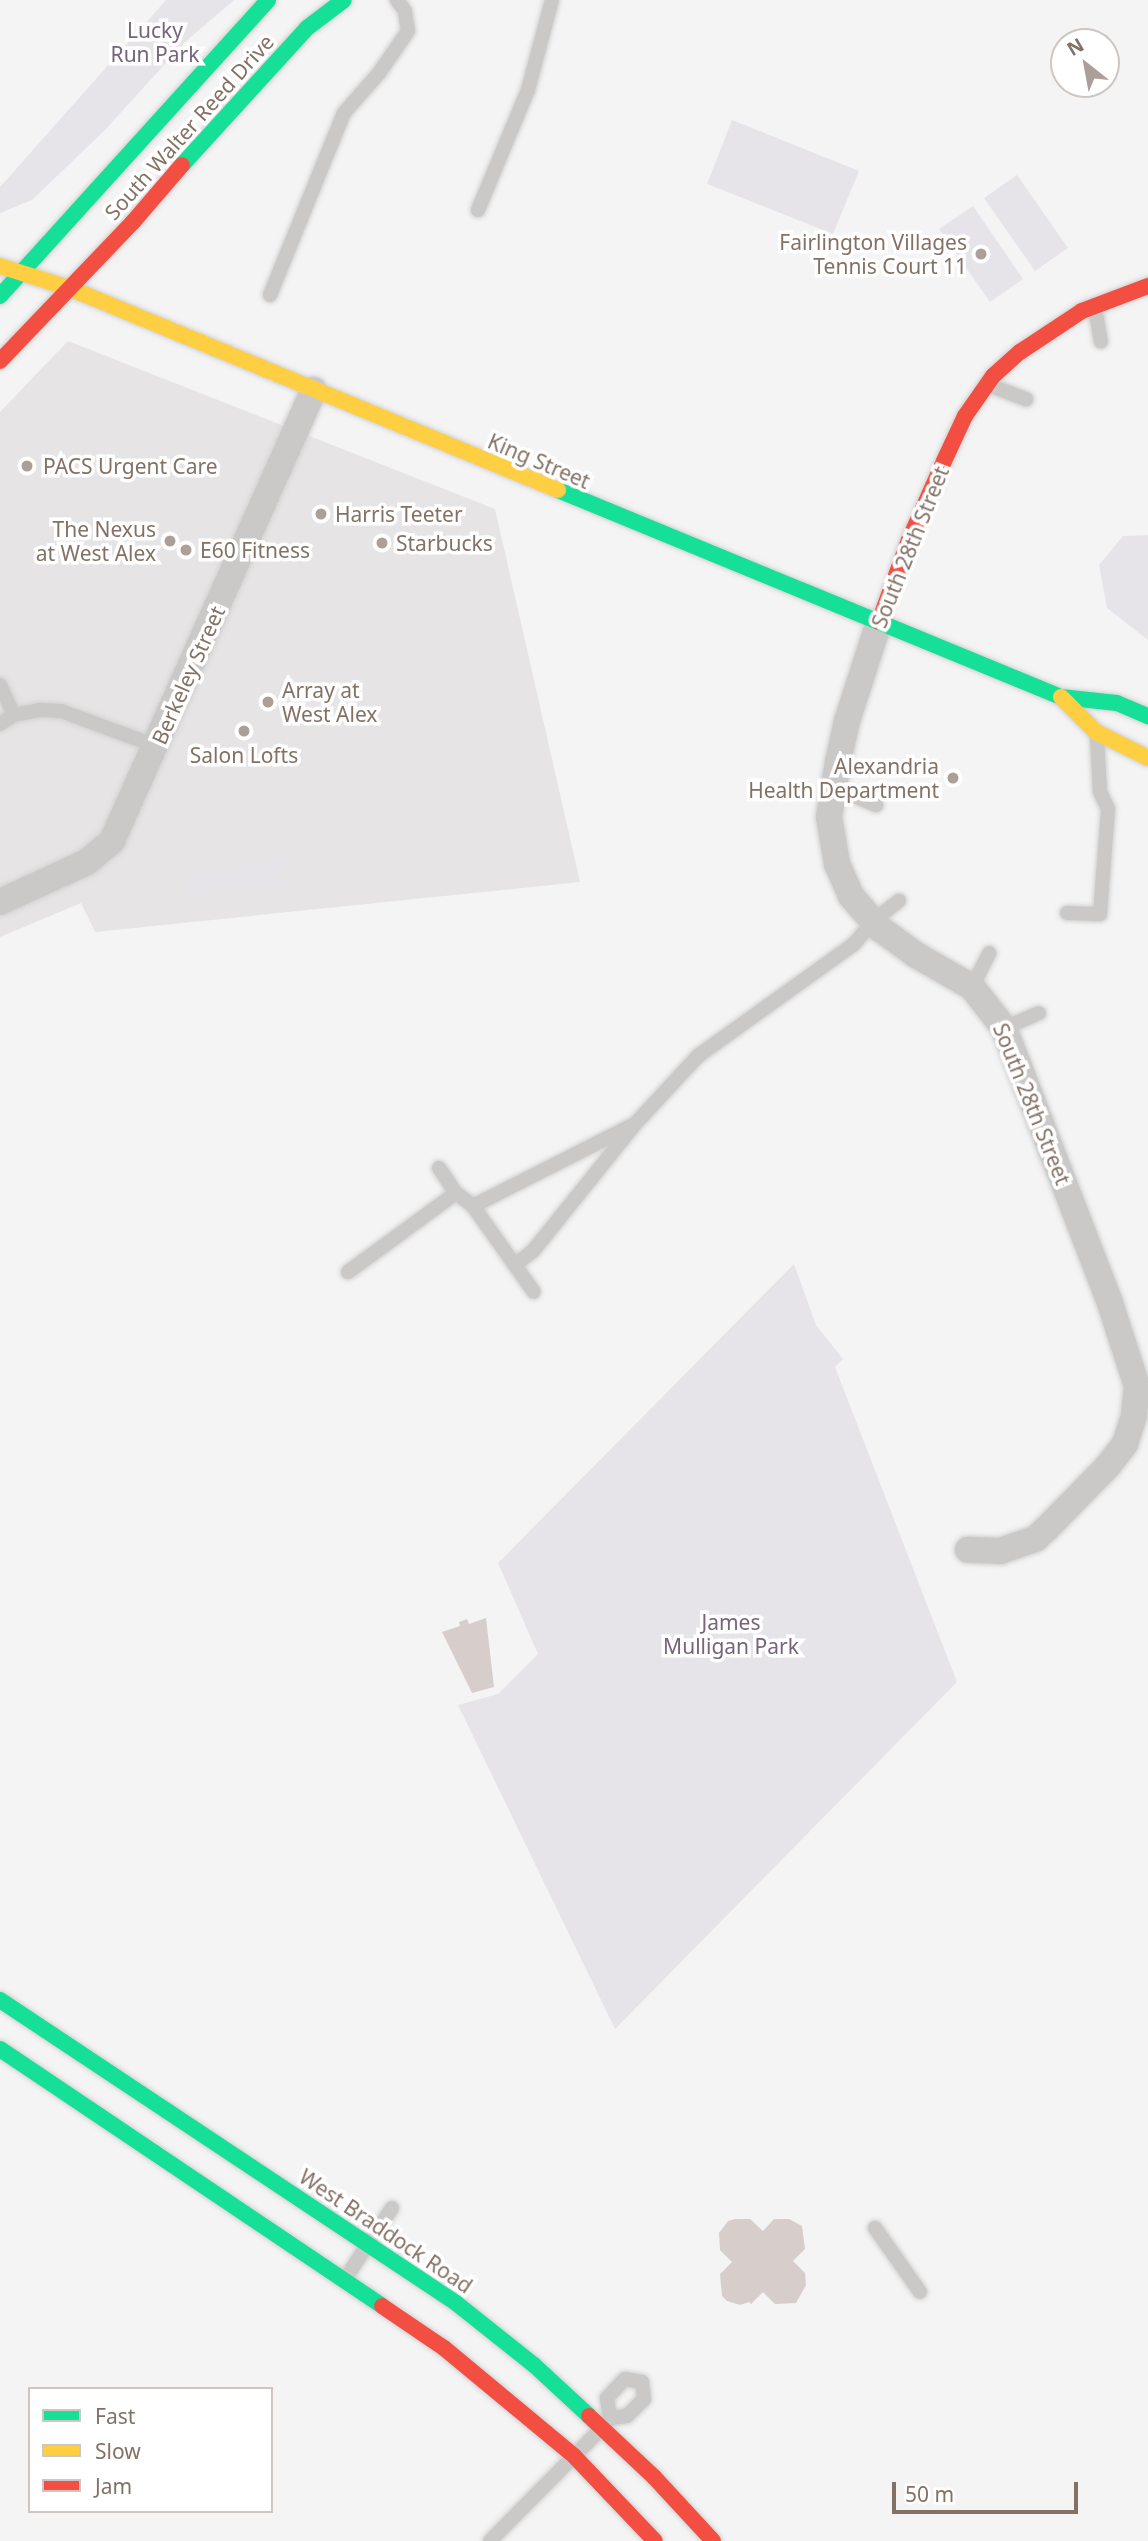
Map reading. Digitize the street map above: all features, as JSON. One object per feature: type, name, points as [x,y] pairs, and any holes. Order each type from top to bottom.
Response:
[{"type":"main road","name":"South Walter Reed Drive","points":[[0,296],[268,0]]},
{"type":"main road","name":"South Walter Reed Drive","points":[[0,361],[298,38],[344,0]]},
{"type":"main road","name":"King Street","points":[[0,266],[23,271],[69,288],[1061,697],[1116,703],[1148,716]]},
{"type":"main road","name":"South 28th Street","points":[[879,622],[909,540],[965,416],[988,385],[1020,352],[1094,306],[1148,286]]},
{"type":"main road","name":"King Street","points":[[1061,697],[1096,732],[1141,755]]},
{"type":"main road","points":[[1141,755],[1148,765]]},
{"type":"main road","name":"West Braddock Road","points":[[0,2000],[476,2318],[606,2423],[713,2541]]},
{"type":"main road","points":[[0,2049],[444,2348],[574,2456],[655,2541]]},
{"type":"street","name":"Berkeley Street","points":[[0,902],[88,862],[101,852],[122,823],[314,390]]},
{"type":"street","name":"South 28th Street","points":[[879,622],[847,721],[834,787],[830,817],[837,864],[851,896],[873,921],[916,955],[972,988],[1004,1028],[1110,1300],[1137,1386],[1134,1416],[1125,1444],[1084,1492],[1047,1528],[1035,1539],[1001,1551],[968,1550]]},
{"type":"lane","points":[[271,295],[344,113],[379,73],[408,31],[405,11],[397,0]]},
{"type":"lane","points":[[478,210],[528,90],[552,0]]},
{"type":"lane","points":[[1094,306],[1101,341]]},
{"type":"lane","points":[[988,385],[1026,399]]},
{"type":"lane","points":[[0,685],[14,715]]},
{"type":"lane","points":[[0,724],[14,715],[40,710],[61,711],[156,746]]},
{"type":"lane","points":[[1067,913],[1100,914],[1108,809],[1100,792],[1096,732]]},
{"type":"lane","points":[[834,787],[876,805]]},
{"type":"lane","points":[[515,1265],[533,1251],[635,1124],[698,1056],[854,944],[873,921],[899,901]]},
{"type":"lane","points":[[972,988],[989,953]]},
{"type":"lane","points":[[1004,1028],[1039,1013]]},
{"type":"lane","points":[[472,1206],[584,1147],[635,1124]]},
{"type":"lane","points":[[439,1168],[456,1193],[472,1206],[534,1292]]},
{"type":"lane","points":[[348,1272],[456,1193]]},
{"type":"lane","points":[[344,2280],[392,2208]]},
{"type":"lane","points":[[875,2228],[920,2291]]},
{"type":"lane","points":[[490,2541],[606,2423],[627,2416],[644,2399],[646,2379],[625,2379],[607,2398],[606,2423]]},
{"type":"shaded area","points":[[68,341],[495,509],[580,882],[95,932],[81,903],[0,937],[0,412]]},
{"type":"shaded area","points":[[486,1618],[494,1687],[472,1693],[442,1632],[460,1626],[459,1622],[467,1619],[469,1624]]},
{"type":"shaded area","points":[[750,2219],[763,2231],[774,2219],[789,2219],[802,2226],[805,2249],[793,2261],[805,2273],[806,2285],[796,2303],[775,2304],[763,2292],[751,2304],[749,2302],[740,2305],[727,2301],[722,2296],[720,2274],[732,2262],[720,2250],[719,2233],[728,2221]]},
{"type":"green space","name":"Lucky Run Park","points":[[166,0],[234,0],[184,43],[106,129],[32,200],[0,213],[0,187]]},
{"type":"green space","points":[[732,120],[859,171],[833,234],[707,184]]},
{"type":"green space","points":[[1017,175],[1068,248],[1035,271],[984,198]]},
{"type":"green space","name":"Fairlington Villages Tennis Court 11","points":[[973,206],[1023,279],[990,302],[939,229]]},
{"type":"green space","points":[[1148,535],[1148,640],[1107,608],[1099,565],[1123,536]]},
{"type":"green space","points":[[287,859],[289,869],[279,871],[281,884],[190,896],[187,872]]},
{"type":"green space","name":"James Mulligan Park","points":[[794,1264],[816,1325],[843,1359],[835,1367],[957,1682],[615,2029],[458,1705],[498,1694],[538,1654],[498,1563]]},
{"type":"traffic: fast","points":[[0,296],[268,0]]},
{"type":"traffic: fast","points":[[182,165],[307,28],[344,0]]},
{"type":"traffic: fast","points":[[558,490],[1061,697],[1117,703],[1148,716]]},
{"type":"traffic: fast","points":[[0,2000],[456,2303],[534,2365],[589,2416]]},
{"type":"traffic: fast","points":[[0,2049],[382,2306]]},
{"type":"traffic: slow","points":[[0,266],[69,288],[558,490]]},
{"type":"traffic: slow","points":[[1061,697],[1096,732],[1148,758]]},
{"type":"traffic: jam","points":[[0,361],[133,222],[182,165]]},
{"type":"traffic: jam","points":[[879,622],[909,540],[944,461],[965,416],[993,376],[1020,352],[1082,311],[1148,286]]},
{"type":"traffic: jam","points":[[382,2306],[444,2348],[574,2456],[655,2541]]},
{"type":"traffic: jam","points":[[589,2416],[654,2477],[713,2541]]},
{"type":"place","name":"Fairlington Villages Tennis Court 11","points":[[981,254]]},
{"type":"place","name":"PACS Urgent Care","points":[[27,466]]},
{"type":"place","name":"Harris Teeter","points":[[321,514]]},
{"type":"place","name":"The Nexus at West Alex","points":[[170,541]]},
{"type":"place","name":"Starbucks","points":[[382,543]]},
{"type":"place","name":"E60 Fitness","points":[[186,550]]},
{"type":"place","name":"Array at West Alex","points":[[268,702]]},
{"type":"place","name":"Salon Lofts","points":[[244,731]]},
{"type":"place","name":"Alexandria Health Department","points":[[953,778]]}]
